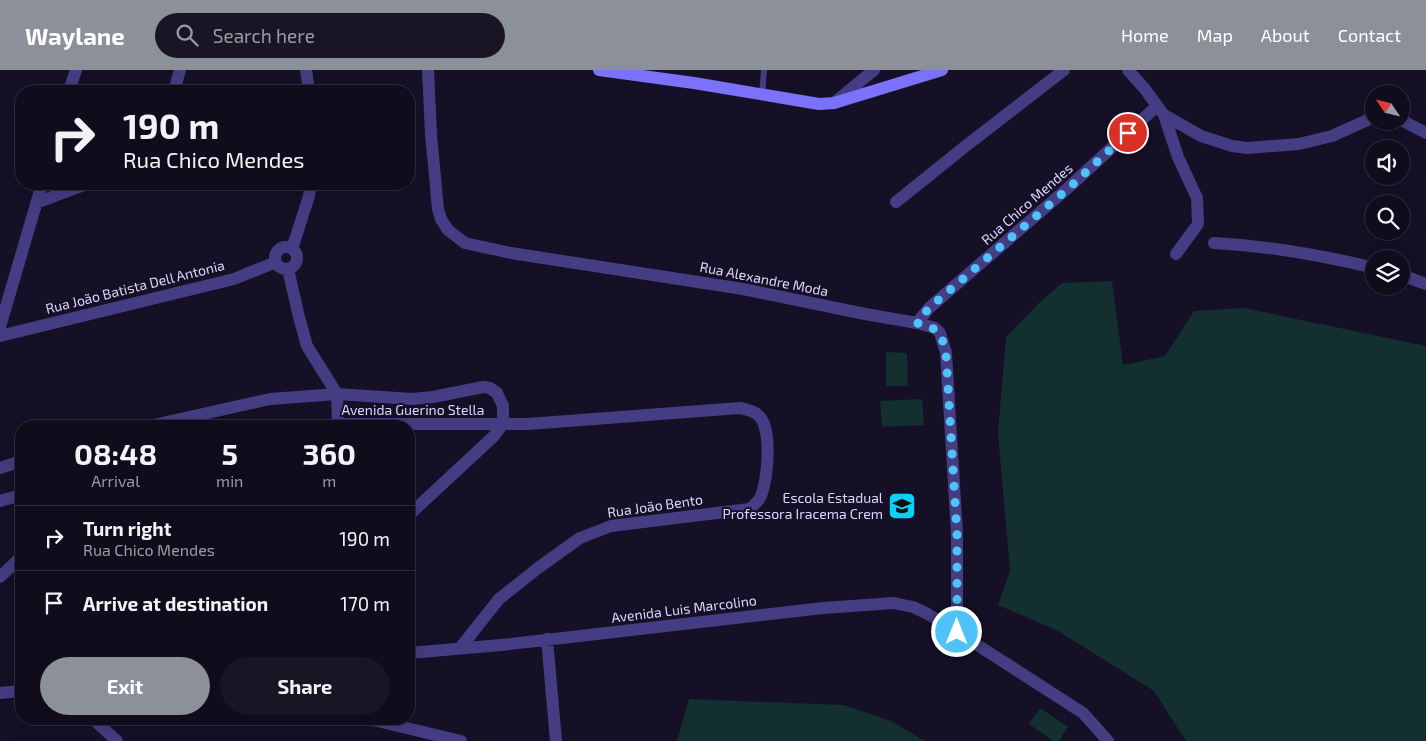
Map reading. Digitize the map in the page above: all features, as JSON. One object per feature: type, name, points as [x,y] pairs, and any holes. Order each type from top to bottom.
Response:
[{"type":"street","points":[[71,85],[76,70]]},
{"type":"street","points":[[176,85],[180,70]]},
{"type":"street","points":[[306,70],[308,85]]},
{"type":"street","name":"Rua Alexandre Moda","points":[[428,70],[431,135],[438,209],[441,219],[448,230],[465,243],[511,253],[743,289],[917,323],[935,328],[940,333],[946,354],[957,534],[957,632]]},
{"type":"street","points":[[598,70],[694,83],[819,104],[834,103],[942,70]]},
{"type":"street","points":[[834,103],[874,70]]},
{"type":"street","points":[[896,202],[1064,70]]},
{"type":"street","points":[[1128,70],[1161,111],[1178,157],[1197,198],[1198,224],[1176,254]]},
{"type":"street","points":[[1161,111],[1201,136],[1232,146],[1247,148],[1299,144],[1332,136],[1365,121]]},
{"type":"street","name":"Rua Chico Mendes","points":[[917,323],[929,308],[1161,111]]},
{"type":"street","points":[[1410,125],[1426,133]]},
{"type":"street","points":[[0,327],[40,190]]},
{"type":"street","points":[[36,203],[71,190]]},
{"type":"street","points":[[292,249],[310,190]]},
{"type":"street","points":[[1214,243],[1242,245],[1336,259],[1365,266]]},
{"type":"street","points":[[285,247],[292,249],[297,254],[297,262],[292,268],[280,268],[276,262],[276,255],[279,250],[285,247]]},
{"type":"street","name":"Rua João Batista Dell Antonia","points":[[0,336],[234,279],[276,262]]},
{"type":"street","points":[[288,269],[308,346],[337,394],[335,420]]},
{"type":"street","points":[[1410,278],[1426,284]]},
{"type":"street","name":"Avenida Guerino Stella","points":[[176,420],[270,399],[337,394],[412,399],[478,388],[490,388],[497,393],[503,406],[503,424],[415,425]]},
{"type":"street","name":"Rua João Bento","points":[[460,648],[499,599],[580,538],[611,526],[749,509],[757,504],[761,497],[767,475],[767,440],[764,424],[758,414],[740,408],[528,424],[503,424]]},
{"type":"street","points":[[415,509],[494,436],[503,424]]},
{"type":"street","points":[[0,468],[15,463]]},
{"type":"street","points":[[0,501],[15,497]]},
{"type":"street","points":[[0,577],[15,563]]},
{"type":"street","name":"Avenida Luis Marcolino","points":[[415,652],[823,608],[894,603],[926,613],[1083,713],[1108,741]]},
{"type":"street","points":[[547,639],[556,741]]},
{"type":"street","points":[[0,693],[15,692]]},
{"type":"street","points":[[100,725],[117,741]]},
{"type":"street","points":[[394,725],[461,741]]},
{"type":"lane","points":[[762,95],[764,70]]},
{"type":"green space","points":[[1112,281],[1123,365],[1165,356],[1194,311],[1244,308],[1426,346],[1426,741],[1186,741],[1154,691],[1058,631],[998,605],[1010,571],[998,433],[1006,337],[1040,302],[1062,283]]},
{"type":"green space","points":[[886,352],[907,353],[908,386],[886,386]]},
{"type":"green space","points":[[922,399],[924,425],[882,427],[880,401]]},
{"type":"green space","points":[[689,699],[844,705],[891,721],[925,741],[677,741]]},
{"type":"green space","points":[[1040,708],[1068,727],[1059,741],[1053,741],[1029,724]]},
{"type":"place","name":"Escola Estadual Professora Iracema Crem","points":[[902,506]]},
{"type":"route","points":[[957,632],[957,534],[946,354],[944,341],[940,333],[935,328],[917,323],[929,308],[1070,187],[1128,133]]}]
